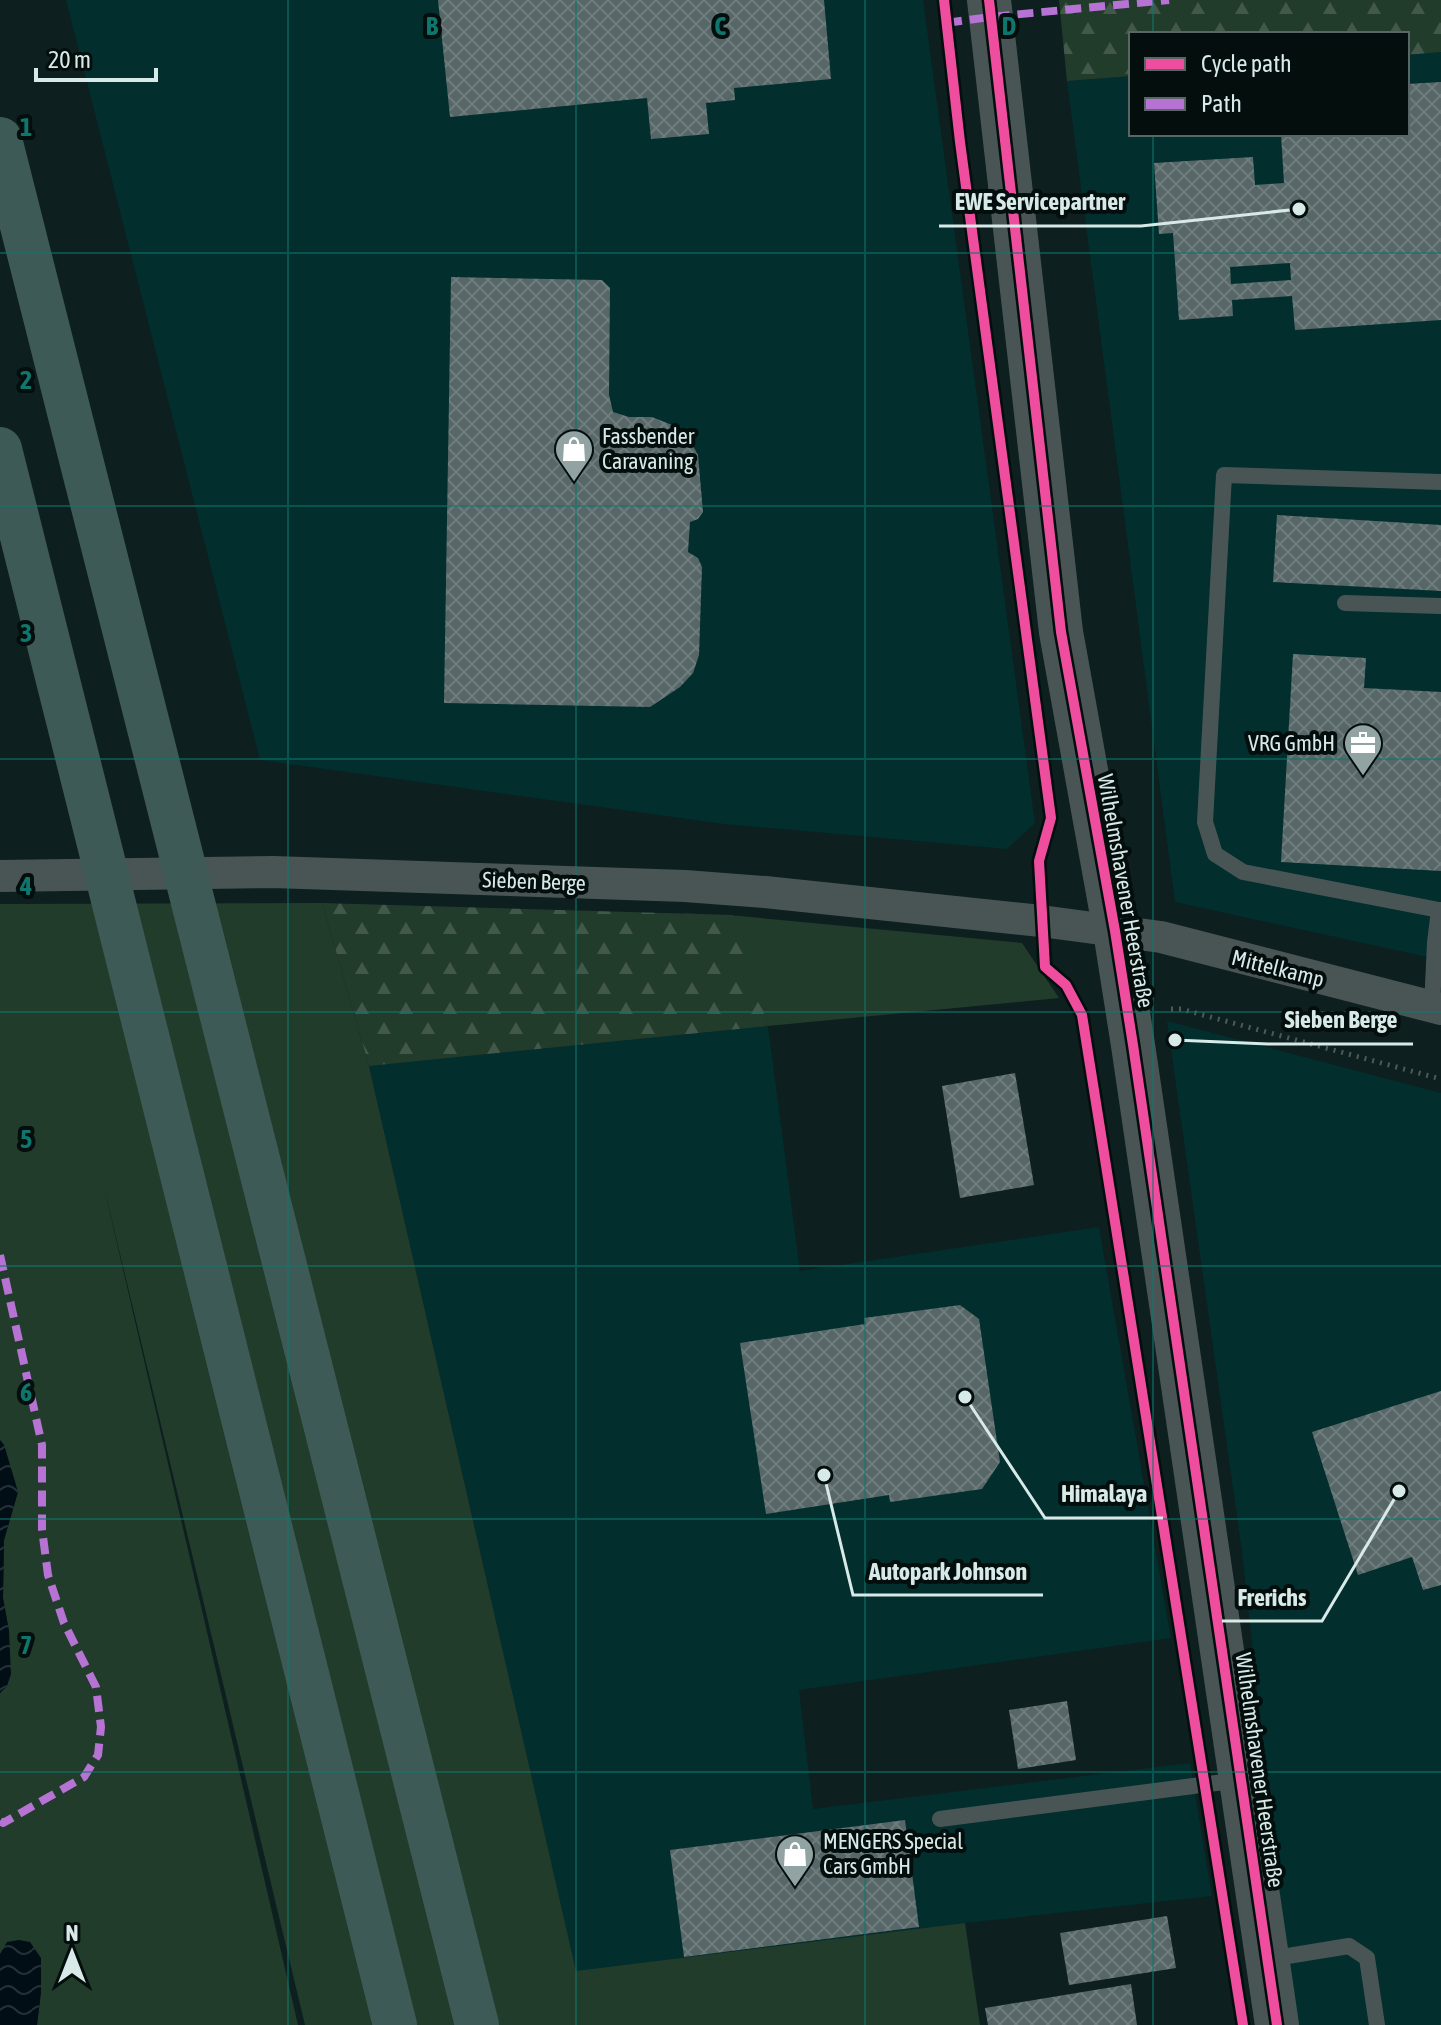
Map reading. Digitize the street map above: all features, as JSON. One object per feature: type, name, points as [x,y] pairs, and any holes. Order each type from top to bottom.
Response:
[{"type":"highway","points":[[0,139],[477,2025]]},
{"type":"highway","points":[[0,449],[395,2025]]},
{"type":"street","name":"Wilhelmshavener Heerstraße","points":[[989,0],[1061,632],[1115,931],[1277,2025]]},
{"type":"street","name":"Sieben Berge","points":[[9,875],[273,872],[700,887],[1115,931]]},
{"type":"street","name":"Mittelkamp","points":[[1115,931],[1161,937],[1437,1008]]},
{"type":"lane","points":[[1437,1008],[1435,943],[1440,910],[1243,872],[1215,854],[1205,822],[1224,475],[1441,482]]},
{"type":"lane","points":[[1345,603],[1441,606]]},
{"type":"lane","points":[[940,1819],[1240,1780]]},
{"type":"lane","points":[[1267,1960],[1349,1946],[1367,1958],[1377,2025]]},
{"type":"path","points":[[1127,1010],[1181,1009],[1441,1079]]},
{"type":"shaded area","points":[[66,0],[923,0],[1035,823],[1007,849],[724,824],[260,760]]},
{"type":"shaded area","points":[[1441,52],[1441,960],[1175,902],[1067,81],[1129,76],[1129,136],[1409,136],[1409,55]]},
{"type":"shaded area","points":[[1167,1021],[1441,1093],[1441,2025],[1299,2025],[1284,1933],[1242,1552]]},
{"type":"shaded area","points":[[768,1026],[800,1271],[1099,1227],[1171,1638],[799,1690],[813,1809],[1190,1763],[1212,1896],[965,1923],[576,1972],[369,1066]]},
{"type":"green space","points":[[1059,0],[1441,0],[1441,52],[1409,55],[1409,32],[1129,32],[1129,76],[1067,81]]},
{"type":"green space","points":[[322,903],[369,1066],[576,1971],[965,1923],[980,2025],[305,2025],[103,1183],[298,2025],[37,2025],[41,1992],[0,1954],[0,1693],[7,1686],[9,1631],[3,1598],[4,1540],[18,1492],[0,1440],[0,904]]},
{"type":"green space","points":[[322,903],[733,915],[768,1026],[369,1066]]},
{"type":"green space","points":[[729,915],[1022,943],[1059,998],[768,1026]]},
{"type":"water","points":[[0,1440],[18,1492],[4,1540],[3,1598],[9,1631],[11,1674],[7,1686],[0,1693]]},
{"type":"water","points":[[7,1942],[30,1942],[41,1958],[37,2025],[0,2025],[0,1954]]},
{"type":"building","points":[[438,0],[824,0],[831,79],[734,88],[735,100],[706,103],[709,134],[651,139],[647,98],[450,117]]},
{"type":"building","points":[[1441,82],[1441,320],[1295,330],[1292,296],[1232,300],[1233,316],[1179,320],[1173,233],[1159,234],[1154,163],[1253,157],[1255,185],[1284,183],[1281,136],[1409,136],[1409,84]],"holes":[[[1290,263],[1291,280],[1231,284],[1230,267]]]},
{"type":"building","name":"Fassbender Caravaning","points":[[451,277],[602,280],[610,288],[609,395],[613,412],[629,417],[652,417],[672,425],[688,437],[698,455],[703,512],[698,519],[690,522],[688,552],[698,558],[702,567],[699,655],[693,673],[680,687],[650,707],[444,703]]},
{"type":"building","points":[[1277,515],[1441,525],[1441,591],[1273,582]]},
{"type":"building","name":"VRG GmbH","points":[[1293,654],[1366,658],[1364,688],[1441,692],[1441,871],[1281,862]]},
{"type":"building","points":[[1015,1073],[1034,1185],[960,1198],[942,1086]]},
{"type":"building","points":[[960,1305],[979,1319],[1000,1462],[982,1489],[890,1502],[889,1495],[766,1514],[740,1343],[865,1324],[864,1318]]},
{"type":"building","points":[[1441,1391],[1441,1585],[1423,1590],[1412,1557],[1358,1575],[1312,1432]]},
{"type":"building","points":[[1067,1701],[1076,1760],[1018,1769],[1009,1710]]},
{"type":"building","name":"MENGERS Special Cars GmbH","points":[[905,1820],[919,1927],[684,1957],[670,1850]]},
{"type":"building","points":[[1167,1916],[1176,1968],[1069,1985],[1060,1933]]},
{"type":"building","points":[[1131,1984],[1137,2025],[988,2025],[985,2008]]},
{"type":"marked path","points":[[946,23],[1169,0]]},
{"type":"marked path","points":[[0,1255],[42,1445],[42,1529],[48,1575],[64,1623],[96,1687],[101,1727],[98,1755],[84,1777],[3,1823],[0,1821]]},
{"type":"cycle path","points":[[944,0],[960,142],[1051,818],[1039,861],[1045,967],[1066,985],[1082,1015],[1243,2025]]},
{"type":"cycle path","points":[[989,0],[1061,632],[1133,1045],[1277,2025]]},
{"type":"place","name":"EWE Servicepartner","points":[[1299,209]]},
{"type":"place","name":"Fassbender Caravaning","points":[[574,483]]},
{"type":"place","name":"VRG GmbH","points":[[1363,777]]},
{"type":"place","name":"Sieben Berge","points":[[1175,1040]]},
{"type":"place","name":"Himalaya","points":[[965,1397]]},
{"type":"place","name":"Autopark Johnson","points":[[824,1475]]},
{"type":"place","name":"Frerichs","points":[[1399,1491]]},
{"type":"place","name":"MENGERS Special Cars GmbH","points":[[795,1888]]}]
